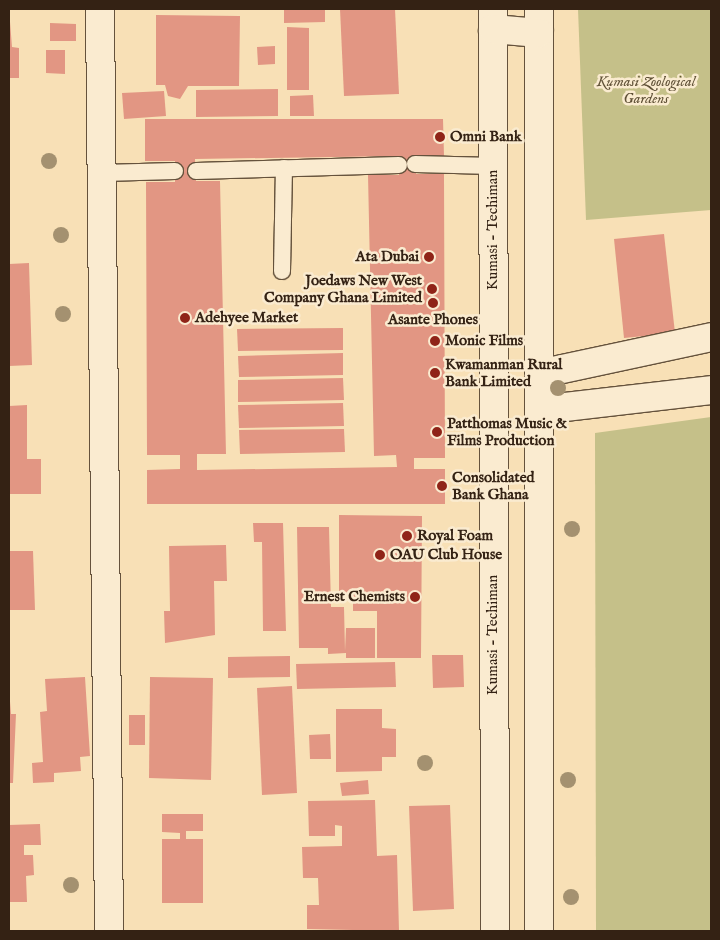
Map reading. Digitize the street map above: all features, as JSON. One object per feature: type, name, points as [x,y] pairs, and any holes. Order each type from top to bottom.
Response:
[{"type":"main road","points":[[100,9],[109,931]]},
{"type":"main road","points":[[493,19],[539,21],[539,931]]},
{"type":"main road","name":"Kumasi - Techiman","points":[[493,19],[495,931]]},
{"type":"main road","points":[[539,374],[711,337]]},
{"type":"main road","points":[[540,410],[711,390]]},
{"type":"lane","points":[[196,171],[407,165],[493,166]]},
{"type":"lane","points":[[282,271],[284,168]]},
{"type":"lane","points":[[103,173],[175,172]]},
{"type":"green space","name":"Kumasi Zoological Gardens","points":[[578,9],[711,9],[711,210],[586,220]]},
{"type":"green space","points":[[711,417],[711,931],[596,931],[595,433]]},
{"type":"building","points":[[9,9],[12,47],[19,48],[19,78],[9,78]]},
{"type":"building","points":[[284,9],[325,9],[325,22],[284,23]]},
{"type":"building","points":[[340,9],[395,9],[399,94],[344,96]]},
{"type":"building","points":[[156,15],[240,16],[239,86],[188,86],[180,99],[168,96],[165,85],[156,85]]},
{"type":"building","points":[[50,23],[76,24],[76,41],[50,41]]},
{"type":"building","points":[[287,27],[309,28],[309,90],[287,90]]},
{"type":"building","points":[[275,46],[275,64],[258,65],[257,47]]},
{"type":"building","points":[[46,50],[65,50],[65,74],[46,73]]},
{"type":"building","points":[[278,89],[278,116],[196,117],[196,90]]},
{"type":"building","points":[[164,91],[166,116],[124,119],[122,93]]},
{"type":"building","points":[[313,95],[314,116],[290,116],[290,96]]},
{"type":"building","name":"Adehyee Market","points":[[145,119],[443,119],[444,156],[415,156],[415,164],[416,174],[444,174],[445,458],[414,458],[414,469],[445,469],[445,504],[147,504],[147,470],[180,469],[180,455],[147,455],[146,182],[175,182],[175,161],[145,161]],"holes":[[[399,156],[399,175],[368,175],[374,456],[396,455],[397,467],[197,470],[197,454],[226,454],[220,181],[196,181],[195,159]]]},
{"type":"building","points":[[664,234],[675,333],[624,338],[614,239]]},
{"type":"building","points":[[29,263],[32,365],[9,366],[9,264]]},
{"type":"building","points":[[343,328],[343,350],[238,351],[237,329]]},
{"type":"building","points":[[343,353],[343,375],[239,377],[238,356]]},
{"type":"building","points":[[343,378],[344,400],[238,402],[238,380]]},
{"type":"building","points":[[343,403],[344,426],[239,428],[238,405]]},
{"type":"building","points":[[27,405],[27,459],[41,459],[41,494],[9,494],[9,406]]},
{"type":"building","points":[[344,429],[345,452],[240,454],[239,430]]},
{"type":"building","name":"OAU Club House","points":[[339,515],[422,516],[421,658],[377,658],[377,611],[353,611],[353,595],[339,595]]},
{"type":"building","points":[[253,523],[283,523],[286,631],[263,631],[262,542],[254,542]]},
{"type":"building","points":[[297,527],[329,527],[331,607],[344,607],[345,651],[346,628],[375,628],[375,658],[346,658],[346,653],[328,654],[328,648],[299,648]]},
{"type":"building","points":[[226,545],[227,581],[214,581],[215,635],[165,643],[164,611],[170,611],[169,546]]},
{"type":"building","points":[[9,551],[33,551],[35,610],[9,610]]},
{"type":"building","points":[[432,655],[463,655],[464,687],[433,688]]},
{"type":"building","points":[[290,656],[290,677],[228,678],[228,657]]},
{"type":"building","points":[[395,662],[396,687],[297,689],[296,664]]},
{"type":"building","points":[[85,677],[90,756],[80,757],[81,771],[54,773],[54,782],[33,783],[32,763],[43,762],[40,712],[47,711],[45,679]]},
{"type":"building","points":[[150,677],[213,678],[211,780],[149,778]]},
{"type":"building","points":[[292,686],[297,793],[262,795],[257,688]]},
{"type":"building","points":[[9,689],[11,714],[16,714],[13,783],[9,783]]},
{"type":"building","points":[[336,709],[382,709],[382,728],[396,729],[396,757],[382,757],[382,771],[336,772]]},
{"type":"building","points":[[129,715],[145,715],[145,745],[129,745]]},
{"type":"building","points":[[330,734],[331,759],[310,759],[309,735]]},
{"type":"building","points":[[368,780],[369,794],[342,796],[340,783]]},
{"type":"building","points":[[375,800],[377,856],[397,855],[399,931],[307,929],[307,905],[319,905],[318,878],[303,878],[302,847],[342,846],[342,826],[335,825],[335,836],[309,836],[308,801]]},
{"type":"building","points":[[450,805],[454,909],[413,911],[409,806]]},
{"type":"building","points":[[162,814],[203,814],[203,831],[186,831],[186,839],[203,839],[203,903],[162,903],[162,839],[180,839],[180,833],[162,832]]},
{"type":"building","points":[[40,824],[41,845],[24,845],[24,855],[33,855],[34,875],[26,876],[27,902],[9,902],[9,825]]},
{"type":"place","name":"Omni Bank","points":[[440,137]]},
{"type":"place","name":"Ata Dubai","points":[[429,257]]},
{"type":"place","name":"Joedaws New West Company Ghana Limited","points":[[432,289]]},
{"type":"place","name":"Asante Phones","points":[[433,303]]},
{"type":"place","name":"Adehyee Market","points":[[185,318]]},
{"type":"place","name":"Monic Films","points":[[435,341]]},
{"type":"place","name":"Kwamanman Rural Bank Limited","points":[[435,373]]},
{"type":"place","name":"Patthomas Music & Films Production","points":[[437,432]]},
{"type":"place","name":"Consolidated Bank Ghana","points":[[442,486]]},
{"type":"place","name":"Royal Foam","points":[[407,536]]},
{"type":"place","name":"OAU Club House","points":[[380,555]]},
{"type":"place","name":"Ernest Chemists","points":[[415,597]]}]
